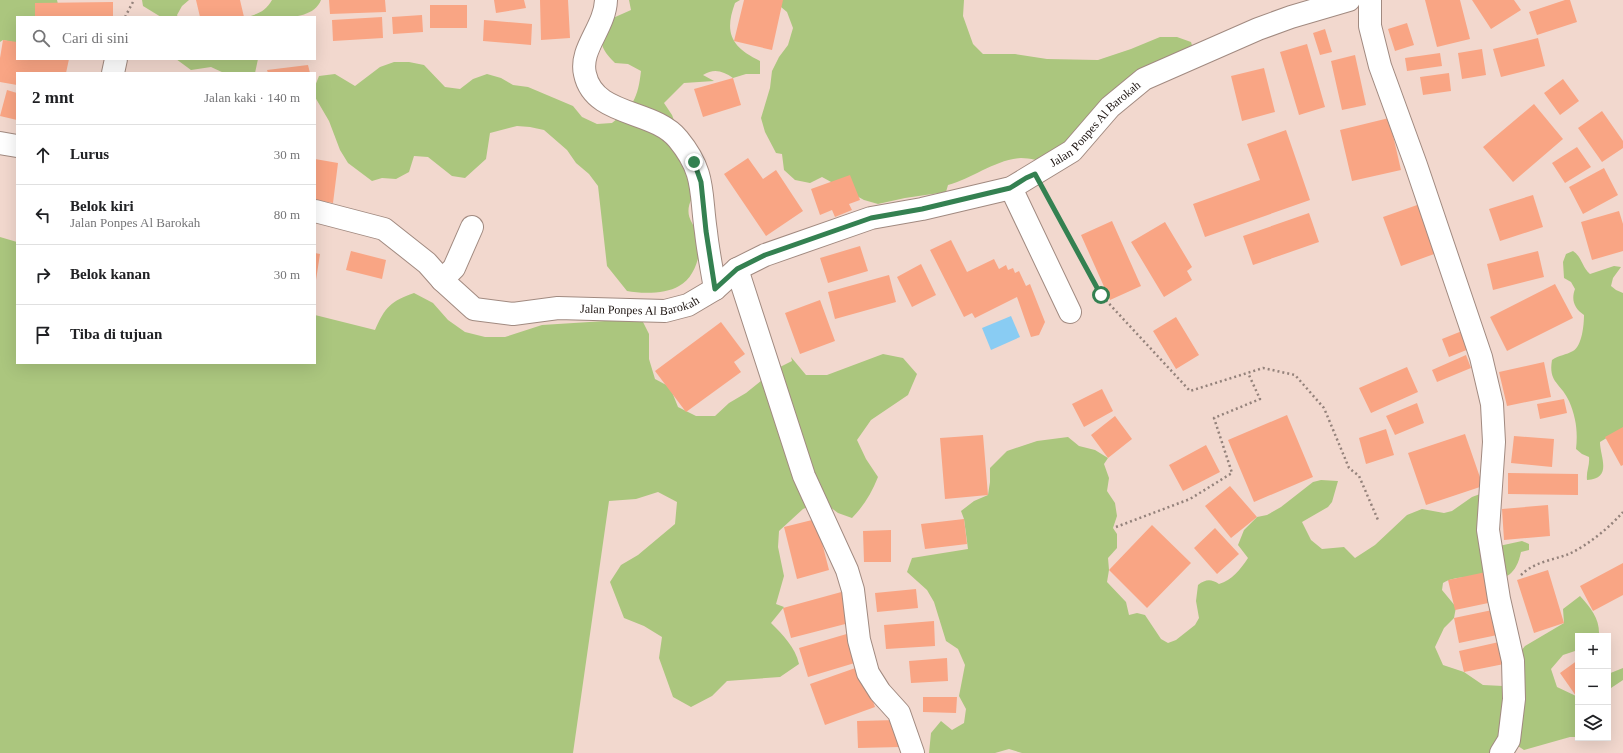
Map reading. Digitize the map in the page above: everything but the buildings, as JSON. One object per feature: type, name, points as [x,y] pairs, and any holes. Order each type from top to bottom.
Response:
[{"type":"street","points":[[606,0],[601,25],[588,48],[584,60],[586,81],[592,91],[600,98],[627,112],[663,126],[677,138],[694,162],[701,182],[706,231],[715,289]]},
{"type":"street","name":"Jalan Ponpes Al Barokah","points":[[316,212],[384,229],[427,263],[442,280],[474,309],[513,314],[558,308],[665,311],[688,305],[715,289],[737,269],[765,255],[871,218],[922,209],[1010,188],[1072,151],[1110,107],[1144,79],[1258,29],[1291,17],[1349,0]]},
{"type":"street","points":[[1370,0],[1370,26],[1380,66],[1416,165],[1481,357],[1492,404],[1494,442],[1488,530],[1499,599],[1513,661],[1514,699],[1509,740],[1501,753]]},
{"type":"street","points":[[113,72],[116,60]]},
{"type":"street","points":[[0,143],[16,146]]},
{"type":"street","points":[[1010,188],[1070,312]]},
{"type":"street","points":[[442,280],[454,268],[472,227]]},
{"type":"street","points":[[737,269],[804,476],[847,570],[853,590],[859,640],[868,673],[880,692],[899,713],[913,753]]},
{"type":"path","points":[[125,16],[134,0]]},
{"type":"path","points":[[1035,174],[1101,295],[1190,391],[1263,368],[1295,376],[1324,408],[1349,468],[1359,476],[1378,520]]},
{"type":"path","points":[[1116,527],[1190,500],[1232,473],[1214,418],[1260,399],[1248,373]]},
{"type":"path","points":[[1499,599],[1529,568],[1570,553],[1614,522],[1623,512]]},
{"type":"green space","points":[[0,0],[57,0],[61,16],[16,16],[16,43],[3,40],[0,42]]},
{"type":"green space","points":[[142,0],[189,0],[182,6],[178,16],[159,16],[143,6]]},
{"type":"green space","points":[[272,0],[321,0],[316,8],[299,16],[249,16],[261,12]]},
{"type":"green space","points":[[629,0],[740,0],[735,3],[730,23],[732,38],[742,50],[760,61],[760,74],[746,74],[733,78],[718,71],[707,73],[703,75],[714,81],[684,83],[664,103],[672,115],[699,187],[693,195],[689,209],[690,218],[699,235],[700,243],[696,264],[685,282],[668,291],[640,293],[627,291],[607,266],[598,186],[589,174],[576,163],[567,150],[544,130],[517,126],[490,133],[486,159],[465,178],[452,176],[428,157],[414,156],[409,172],[396,179],[382,178],[372,181],[348,163],[340,150],[329,121],[316,99],[316,84],[319,76],[335,74],[355,86],[380,67],[394,62],[409,62],[424,65],[445,87],[460,89],[473,79],[487,74],[501,78],[513,85],[528,87],[573,106],[582,117],[597,124],[612,123],[630,107],[636,95],[641,71],[628,64],[615,63],[606,53],[601,40],[604,22],[631,10]]},
{"type":"green space","points":[[767,0],[964,0],[963,16],[973,44],[983,54],[1015,54],[1047,59],[1098,60],[1160,37],[1177,37],[1191,42],[1195,55],[1049,162],[1024,158],[1011,159],[992,166],[966,179],[948,185],[946,192],[905,198],[878,204],[864,200],[822,177],[810,183],[795,180],[784,170],[782,154],[776,153],[765,132],[761,118],[770,88],[772,71],[779,57],[788,45],[793,28],[787,12],[775,2]]},
{"type":"green space","points":[[177,60],[258,60],[255,72],[222,72],[211,67],[191,70]]},
{"type":"green space","points":[[0,237],[16,242],[16,364],[316,364],[316,315],[375,330],[386,310],[394,302],[414,293],[433,303],[448,320],[465,332],[485,337],[505,337],[542,325],[621,320],[639,314],[649,334],[649,359],[655,379],[670,387],[678,407],[696,416],[715,416],[729,403],[746,393],[776,369],[792,361],[791,357],[806,375],[827,375],[883,354],[903,358],[917,374],[908,395],[871,420],[857,440],[866,459],[878,477],[860,509],[852,518],[838,513],[822,501],[803,509],[779,531],[778,547],[784,576],[776,604],[784,607],[771,623],[792,647],[799,664],[780,677],[727,681],[712,696],[691,707],[673,697],[659,658],[662,637],[644,626],[624,618],[610,582],[621,565],[638,555],[675,524],[677,502],[658,492],[636,499],[609,501],[573,753],[0,753]]},
{"type":"green space","points":[[1573,251],[1576,253],[1590,274],[1614,266],[1621,267],[1613,278],[1611,286],[1623,293],[1623,428],[1600,442],[1603,471],[1595,478],[1587,480],[1589,457],[1576,449],[1577,431],[1575,419],[1569,401],[1556,382],[1551,368],[1552,360],[1573,351],[1579,345],[1583,329],[1584,315],[1578,310],[1573,300],[1575,289],[1571,282],[1564,278],[1563,262],[1566,254]]},
{"type":"green space","points":[[1068,437],[1079,446],[1095,450],[1108,458],[1104,464],[1109,478],[1107,491],[1115,503],[1117,516],[1113,528],[1117,534],[1117,548],[1108,558],[1109,570],[1107,582],[1126,602],[1129,615],[1137,613],[1145,615],[1161,639],[1168,643],[1176,640],[1195,625],[1199,618],[1196,601],[1198,585],[1206,581],[1213,581],[1219,584],[1228,580],[1239,570],[1248,558],[1238,545],[1244,530],[1257,517],[1267,515],[1281,507],[1313,482],[1321,480],[1338,481],[1332,502],[1328,507],[1302,522],[1311,540],[1322,549],[1344,547],[1355,558],[1375,545],[1407,515],[1422,509],[1444,513],[1452,511],[1472,497],[1480,494],[1499,546],[1522,541],[1529,544],[1529,550],[1521,552],[1516,567],[1509,575],[1500,579],[1466,577],[1443,583],[1442,590],[1456,607],[1454,618],[1444,628],[1435,647],[1443,665],[1464,672],[1483,685],[1503,686],[1513,661],[1525,646],[1564,623],[1563,609],[1580,596],[1594,614],[1598,624],[1599,633],[1575,633],[1575,651],[1563,655],[1551,669],[1557,687],[1575,696],[1575,737],[1570,737],[1524,750],[1509,740],[1503,753],[1022,753],[1009,749],[995,753],[929,753],[931,733],[941,721],[952,730],[964,723],[966,709],[959,696],[965,665],[958,649],[946,641],[934,602],[927,590],[907,572],[912,558],[968,549],[964,519],[961,511],[974,501],[988,495],[990,468],[1007,451],[1037,441]]},
{"type":"green space","points":[[1623,668],[1623,680],[1611,688],[1611,673]]},
{"type":"water","points":[[1011,316],[1020,337],[991,350],[982,328]]},
{"type":"route","points":[[694,162],[701,182],[704,199],[706,231],[715,289],[737,269],[765,255],[871,218],[922,209],[1010,188],[1035,174],[1101,295]]}]
